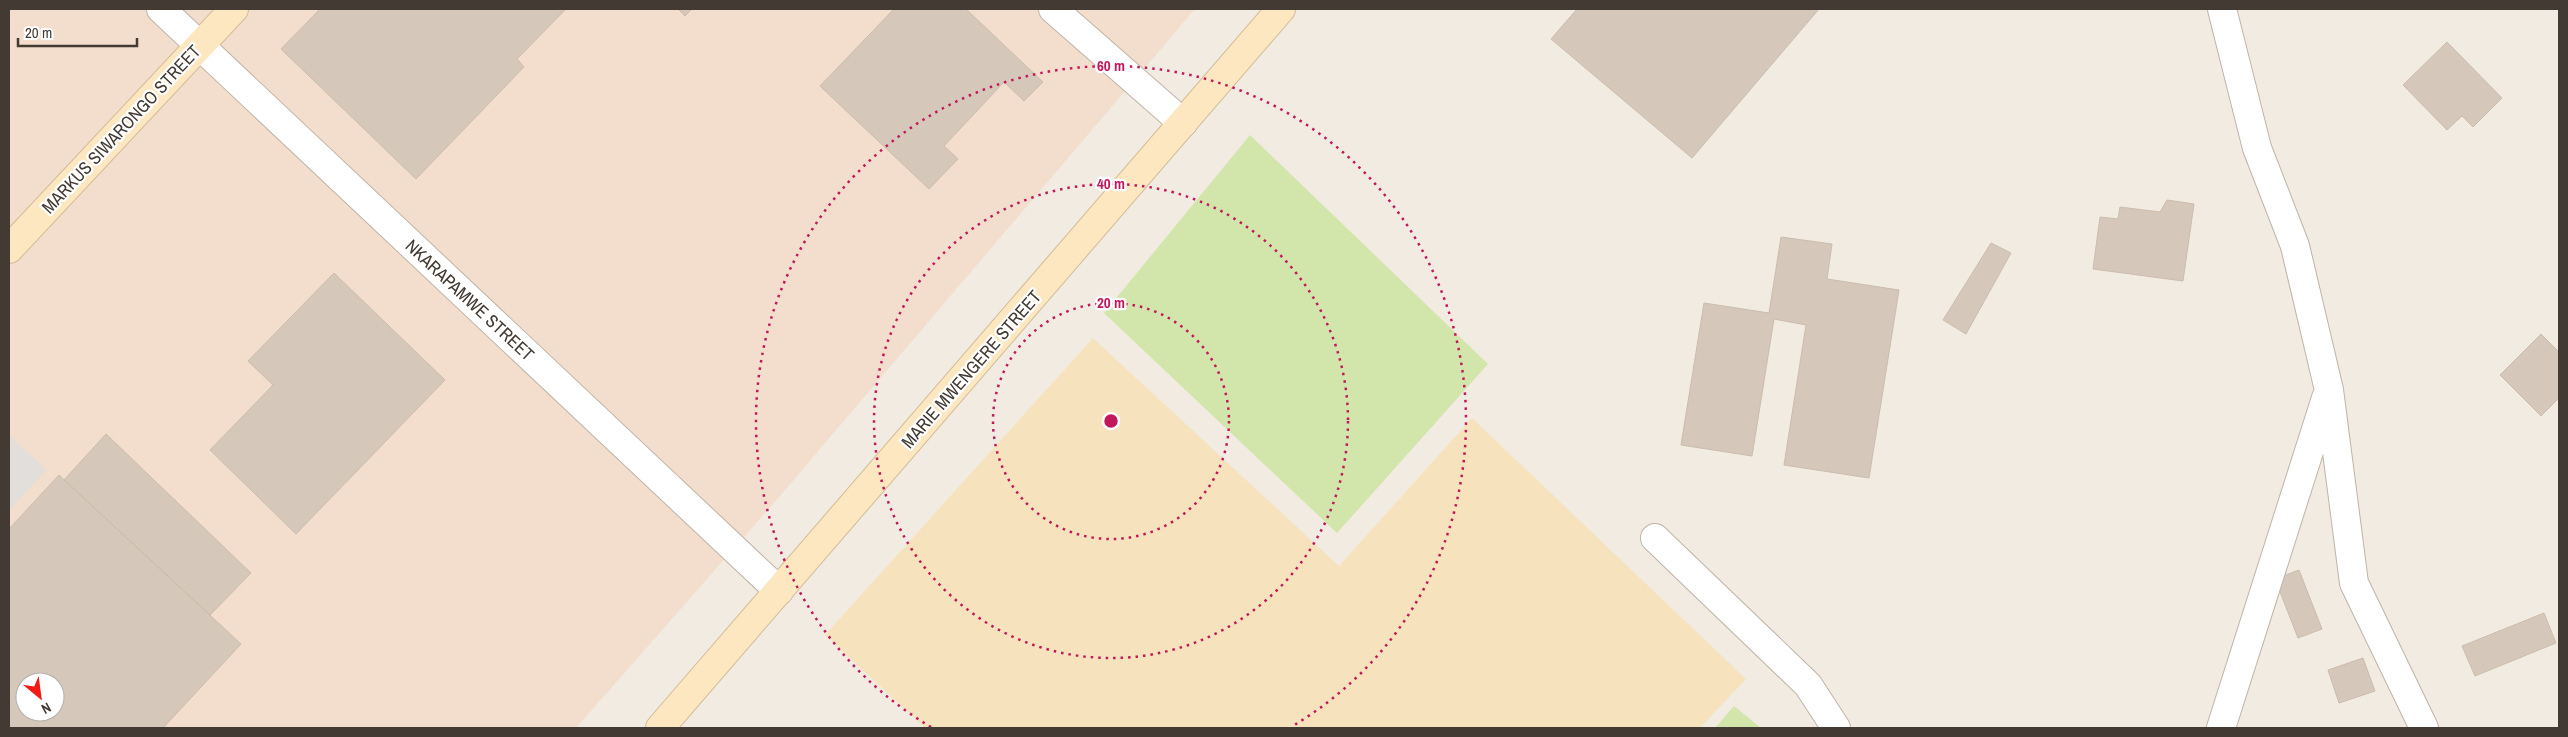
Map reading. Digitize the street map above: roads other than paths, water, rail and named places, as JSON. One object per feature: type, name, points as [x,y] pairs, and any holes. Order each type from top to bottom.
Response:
[{"type":"main road","name":"MARKUS SIWARONGO STREET","points":[[9,249],[234,9]]},
{"type":"main road","name":"MARIE MWENGERE STREET","points":[[660,728],[1281,9]]},
{"type":"street","name":"NKARAPAMWE STREET","points":[[161,9],[780,591]]},
{"type":"street","points":[[1053,9],[1184,123]]},
{"type":"street","points":[[2222,9],[2256,148],[2295,246],[2329,390],[2354,583],[2424,728]]},
{"type":"street","points":[[2221,728],[2329,390]]},
{"type":"street","points":[[1655,538],[1808,685],[1836,728]]}]
